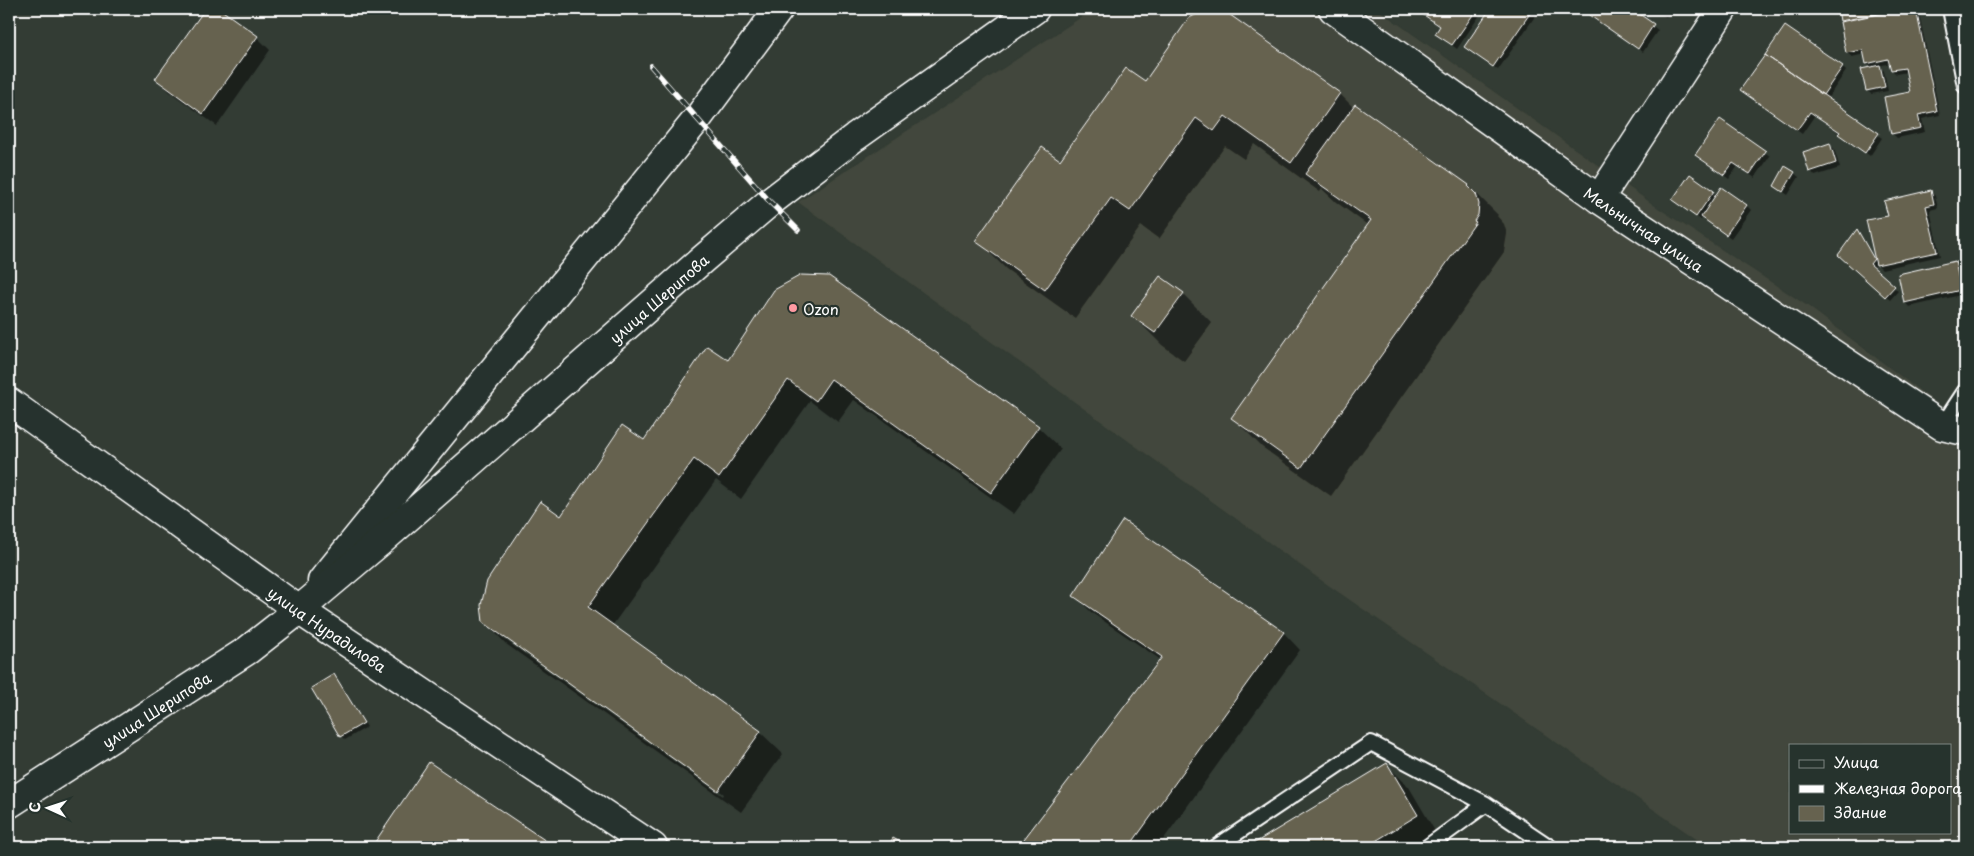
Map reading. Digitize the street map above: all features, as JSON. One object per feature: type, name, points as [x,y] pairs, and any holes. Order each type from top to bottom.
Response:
[{"type":"street","name":"улица Шерипова","points":[[300,610],[698,118],[779,9]]},
{"type":"street","name":"улица Шерипова","points":[[9,804],[248,650],[300,610],[389,535],[770,202],[855,137],[1035,9]]},
{"type":"street","name":"Мельничная улица","points":[[1333,9],[1599,199],[1953,429]]},
{"type":"street","points":[[1599,199],[1723,9]]},
{"type":"street","name":"улица Нурадилова","points":[[9,402],[300,610],[653,847]]},
{"type":"lane","points":[[1950,9],[1965,86]]},
{"type":"lane","points":[[1953,429],[1965,391]]},
{"type":"lane","points":[[1216,847],[1370,743],[1486,804],[1550,847]]},
{"type":"lane","points":[[1427,847],[1486,804]]},
{"type":"shaded area","points":[[1094,9],[1377,9],[1658,208],[1809,307],[1965,425],[1965,847],[1708,847],[1318,578],[798,202]]},
{"type":"building","points":[[205,9],[220,9],[258,36],[203,114],[155,79]]},
{"type":"building","points":[[1215,9],[1226,12],[1340,93],[1291,163],[1225,116],[1214,131],[1196,118],[1130,211],[1111,198],[1045,290],[975,241],[1042,147],[1060,160],[1126,68],[1145,81],[1189,18],[1205,10]]},
{"type":"building","points":[[1415,9],[1477,9],[1452,45],[1435,34],[1440,26]]},
{"type":"building","points":[[1490,9],[1533,9],[1493,67],[1464,47]]},
{"type":"building","points":[[1593,9],[1632,9],[1654,24],[1638,49],[1589,15]]},
{"type":"building","points":[[1838,9],[1876,9],[1877,14],[1840,21]]},
{"type":"building","points":[[1893,9],[1916,9],[1937,111],[1918,115],[1921,128],[1891,134],[1884,97],[1910,92],[1905,68],[1891,70],[1888,59],[1866,64],[1863,50],[1846,53],[1840,22],[1893,11]]},
{"type":"building","points":[[1785,26],[1843,66],[1823,95],[1765,55]]},
{"type":"building","points":[[1765,55],[1879,133],[1865,153],[1838,134],[1840,132],[1810,112],[1797,130],[1740,90]]},
{"type":"building","points":[[1880,65],[1885,87],[1866,91],[1861,69]]},
{"type":"building","points":[[1355,104],[1469,185],[1476,194],[1479,204],[1478,215],[1474,221],[1476,222],[1301,468],[1231,418],[1371,220],[1305,174]]},
{"type":"building","points":[[1720,119],[1766,151],[1750,174],[1733,163],[1724,175],[1695,155]]},
{"type":"building","points":[[1830,143],[1836,163],[1809,172],[1803,152]]},
{"type":"building","points":[[1785,166],[1795,172],[1783,192],[1774,186]]},
{"type":"building","points":[[1690,174],[1714,191],[1696,217],[1672,200]]},
{"type":"building","points":[[1721,187],[1747,205],[1726,235],[1701,217]]},
{"type":"building","points":[[1931,190],[1934,204],[1926,206],[1937,252],[1876,265],[1866,220],[1888,216],[1884,201]]},
{"type":"building","points":[[1857,229],[1874,259],[1870,264],[1895,286],[1885,297],[1838,255]]},
{"type":"building","points":[[1955,261],[1961,290],[1904,303],[1898,274]]},
{"type":"building","points":[[801,275],[829,276],[1039,426],[991,493],[831,379],[816,401],[788,380],[719,478],[694,459],[588,607],[761,731],[718,791],[483,622],[481,605],[487,581],[540,501],[561,516],[622,425],[644,440],[707,346],[728,360],[774,290]]},
{"type":"building","points":[[1160,276],[1184,293],[1155,333],[1131,316]]},
{"type":"building","points":[[1123,520],[1284,632],[1129,847],[1018,847],[1162,657],[1073,596]]},
{"type":"building","points":[[334,674],[364,723],[340,737],[311,688]]},
{"type":"building","points":[[429,762],[555,847],[384,847],[375,842]]},
{"type":"building","points":[[1387,763],[1418,815],[1366,847],[1248,847]]},
{"type":"building","points":[[893,838],[909,847],[887,847]]},
{"type":"railway","points":[[651,66],[770,202],[798,230]]},
{"type":"place","name":"Ozon","points":[[793,308]]}]
